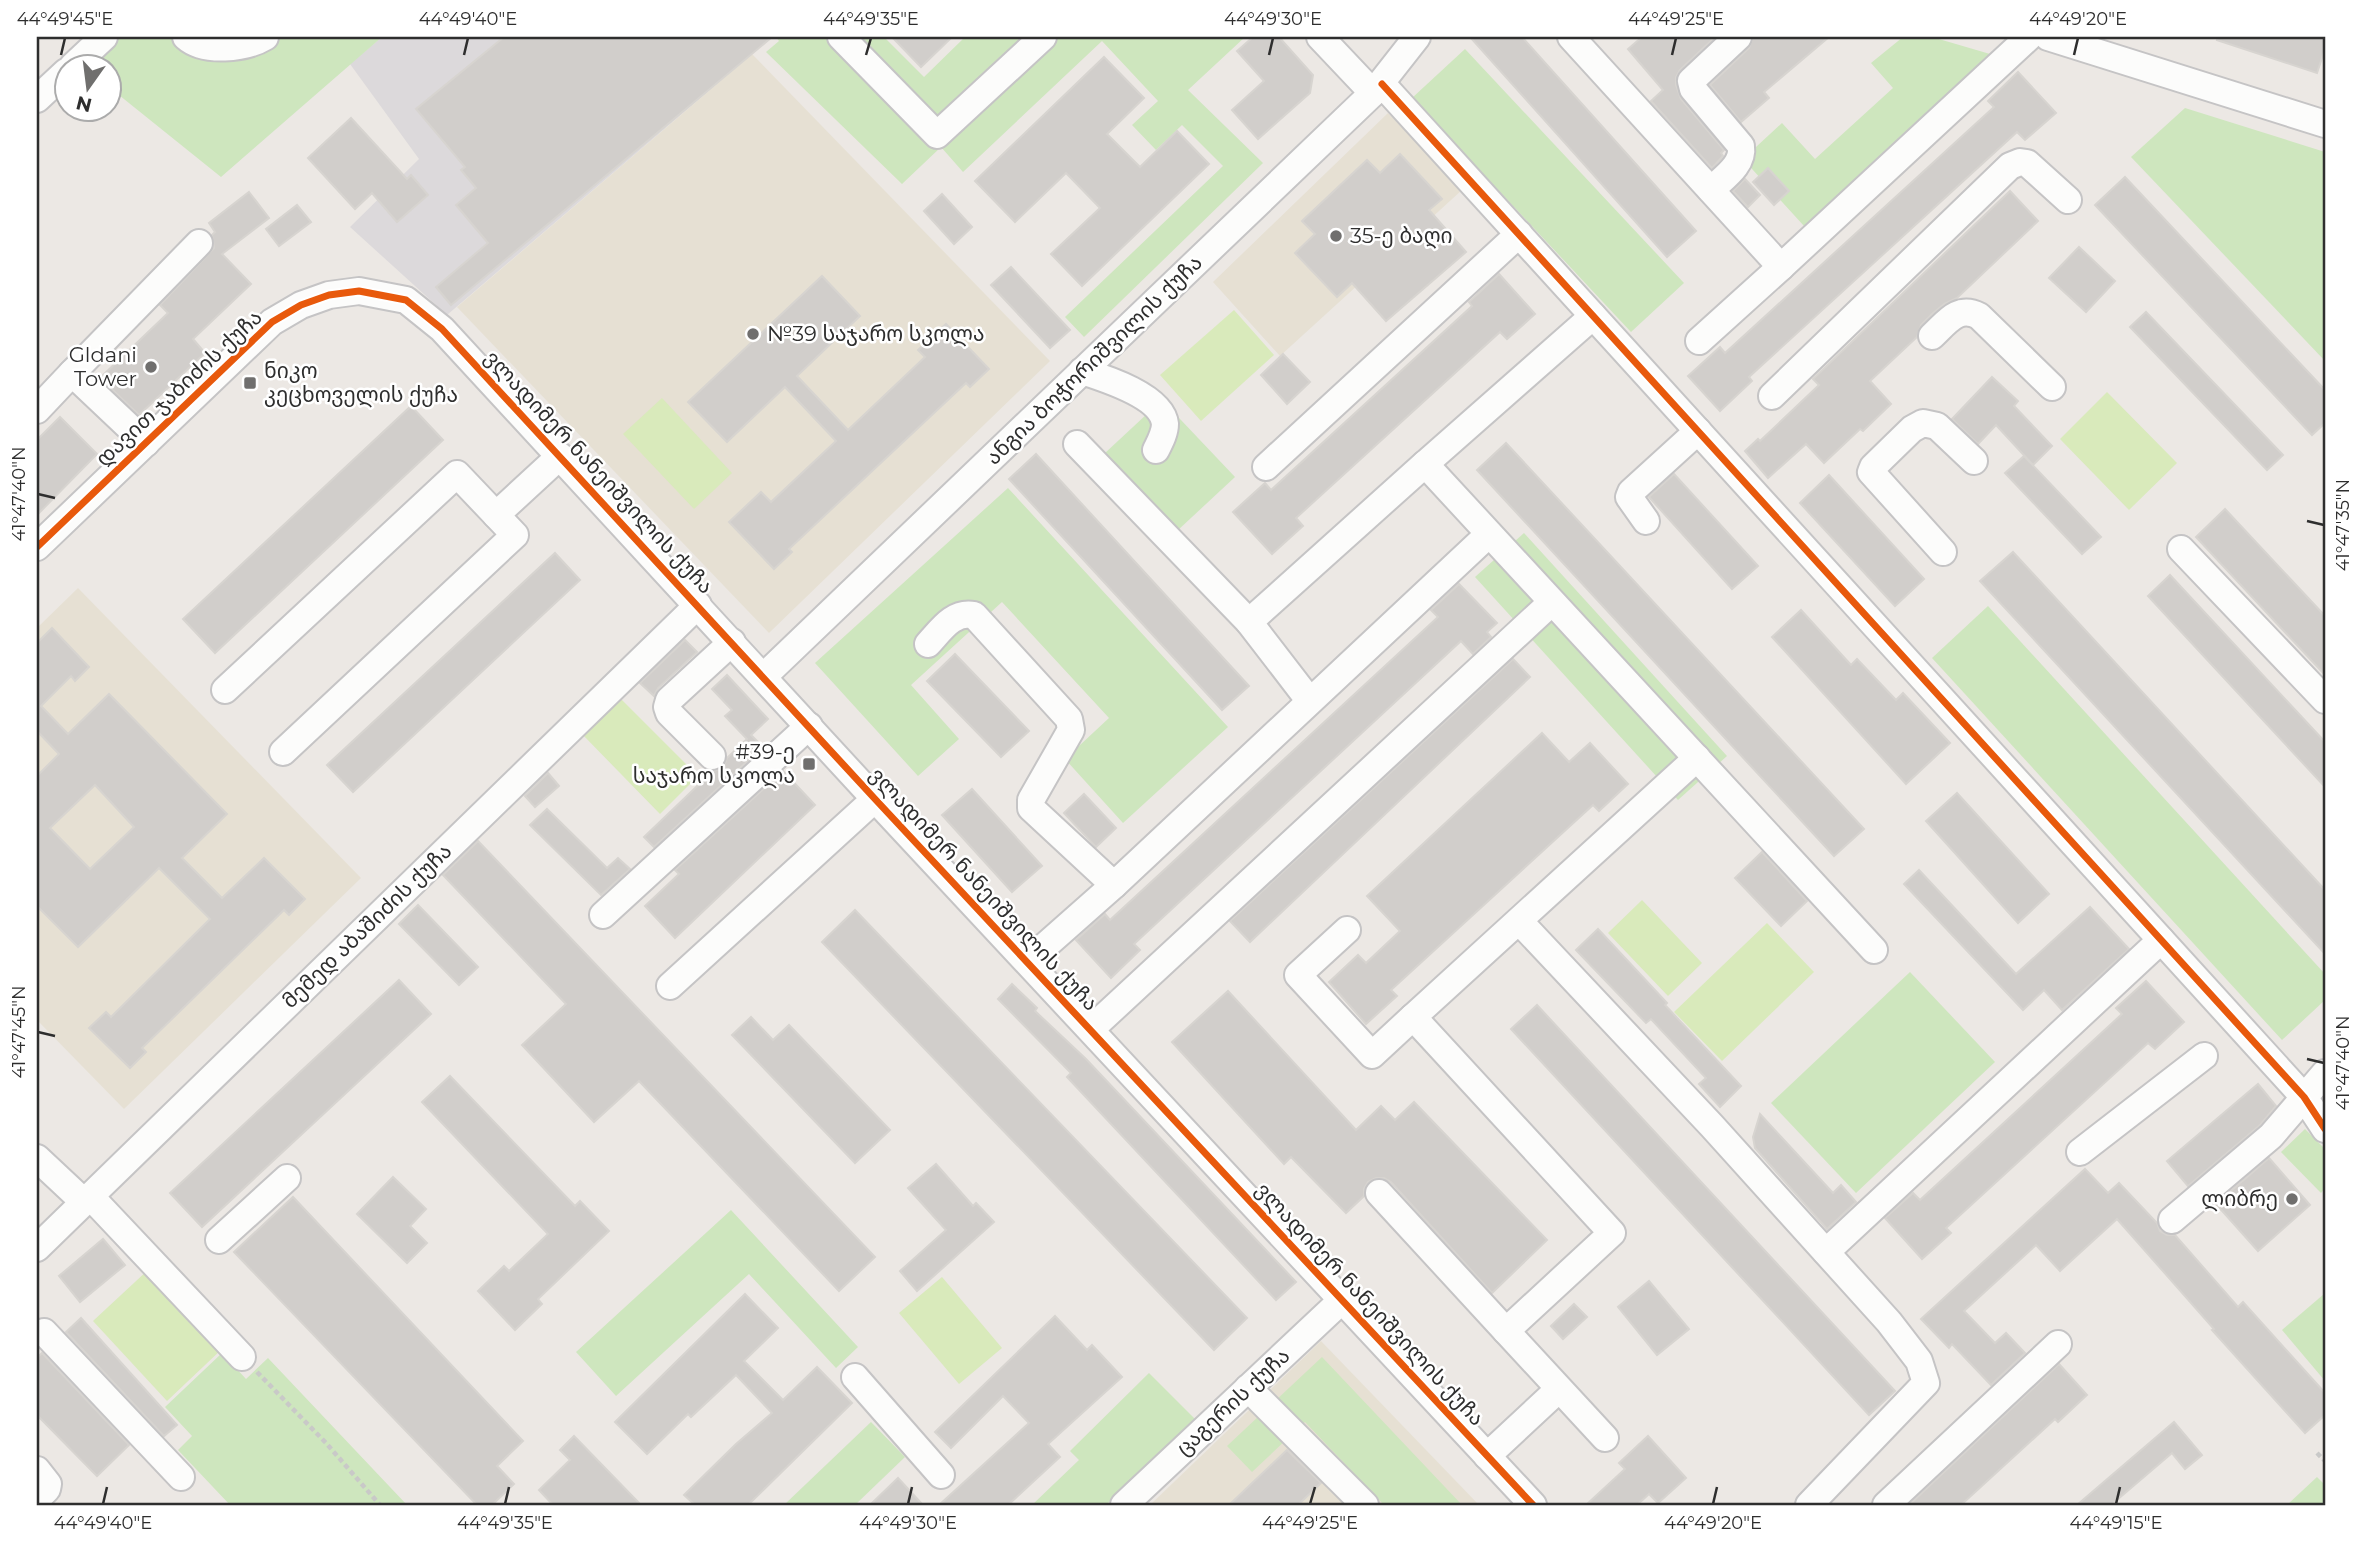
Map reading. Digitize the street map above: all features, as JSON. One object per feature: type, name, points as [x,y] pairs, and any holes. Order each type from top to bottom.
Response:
[{"type":"street","points":[[87,52],[103,37]]},
{"type":"street","points":[[186,37],[192,42],[211,46],[234,47],[265,37]]},
{"type":"street","points":[[841,37],[937,135],[1042,37]]},
{"type":"street","points":[[1320,37],[1378,88],[1519,234],[2304,1097],[2325,1129]]},
{"type":"street","name":"ანგია ბოჭორიშვილის ქუჩა","points":[[764,676],[1378,88],[1417,37]]},
{"type":"street","points":[[1571,37],[1781,267]]},
{"type":"street","points":[[1711,190],[1738,163],[1742,153],[1741,146],[1693,89],[1691,81],[1738,37]]},
{"type":"street","points":[[1699,341],[2029,37]]},
{"type":"street","points":[[2048,37],[2325,124]]},
{"type":"street","points":[[37,99],[52,85]]},
{"type":"street","points":[[1772,396],[2010,166],[2020,162],[2027,163],[2068,200]]},
{"type":"street","points":[[1266,467],[1519,234]]},
{"type":"street","points":[[37,410],[199,243]]},
{"type":"street","name":"დავით ჯაბიძის ქუჩა","points":[[37,547],[272,322],[301,305],[328,295],[359,291],[406,300]]},
{"type":"street","name":"ვლადიმერ ნანეიშვილის ქუჩა","points":[[406,300],[442,329],[875,799],[1533,1505]]},
{"type":"street","points":[[1932,336],[1956,314],[1970,312],[1979,316],[2052,387]]},
{"type":"street","points":[[1249,622],[1593,316]]},
{"type":"street","points":[[1082,371],[1125,386],[1158,410],[1165,422],[1163,436],[1156,450]]},
{"type":"street","points":[[72,373],[146,443]]},
{"type":"street","points":[[1942,552],[1871,472],[1912,429],[1923,423],[1937,426],[1974,461]]},
{"type":"street","points":[[1646,521],[1633,505],[1629,497],[1631,492],[1698,431]]},
{"type":"street","points":[[1077,444],[1249,622],[1309,700]]},
{"type":"street","points":[[496,514],[560,456]]},
{"type":"street","points":[[1425,464],[1874,950]]},
{"type":"street","points":[[225,690],[457,474],[496,514],[514,535],[283,751]]},
{"type":"street","points":[[1028,961],[1114,885],[1489,534]]},
{"type":"street","points":[[2181,549],[2325,700]]},
{"type":"street","points":[[1091,1029],[1552,602]]},
{"type":"street","name":"მემედ აბაშიძის ქუჩა","points":[[37,1248],[698,605]]},
{"type":"street","points":[[928,643],[955,616],[964,613],[974,615],[1069,719],[1071,730],[1031,800],[1031,808],[1114,885]]},
{"type":"street","points":[[712,756],[669,713],[667,707],[669,699],[732,642]]},
{"type":"street","points":[[603,915],[809,726]]},
{"type":"street","points":[[1347,930],[1298,975],[1372,1055],[1697,758]]},
{"type":"street","points":[[670,986],[875,799]]},
{"type":"street","points":[[1519,921],[1712,1126],[1889,1322],[1919,1361],[1926,1383],[1809,1505]]},
{"type":"street","points":[[1826,1252],[2161,940]]},
{"type":"street","points":[[1413,1017],[1612,1233],[1506,1331]]},
{"type":"street","points":[[2080,1152],[2204,1056]]},
{"type":"street","points":[[2172,1220],[2271,1136],[2325,1073]]},
{"type":"street","points":[[37,1158],[87,1199],[242,1357]]},
{"type":"street","points":[[219,1240],[288,1178]]},
{"type":"street","points":[[1379,1194],[1605,1438]]},
{"type":"street","name":"ცაგერის ქუჩა","points":[[1125,1505],[1342,1300]]},
{"type":"street","points":[[44,1332],[181,1477]]},
{"type":"street","points":[[1886,1505],[2058,1344]]},
{"type":"street","points":[[855,1377],[941,1475]]},
{"type":"street","points":[[1248,1388],[1365,1505]]},
{"type":"street","points":[[1487,1456],[1559,1389]]},
{"type":"street","points":[[37,1470],[48,1484],[47,1489],[37,1499]]},
{"type":"path","points":[[242,1357],[326,1443],[380,1505]]},
{"type":"path","points":[[2317,1453],[2325,1461]]},
{"type":"shaded area","points":[[382,37],[772,37],[447,315],[350,227],[419,159],[350,64]]},
{"type":"shaded area","name":"№39 საჯარო სკოლა","points":[[752,54],[1050,361],[769,633],[457,307]]},
{"type":"shaded area","name":"35-ე ბაღი","points":[[1388,113],[1462,190],[1280,356],[1213,282]]},
{"type":"shaded area","points":[[78,588],[361,878],[124,1109],[37,1020],[37,628]]},
{"type":"shaded area","points":[[1321,1341],[1479,1505],[1150,1505]]},
{"type":"green space","points":[[101,37],[382,37],[221,177],[122,97],[122,52],[92,52]]},
{"type":"green space","points":[[776,37],[884,37],[924,77],[965,37],[1245,37],[1188,90],[1263,163],[1084,337],[1065,317],[1223,166],[1182,125],[1156,150],[1132,125],[1158,101],[1102,41],[963,172],[941,147],[902,184],[766,52],[779,41]]},
{"type":"green space","points":[[1903,37],[1932,37],[1990,54],[1804,226],[1743,159],[1782,123],[1815,159],[1893,88],[1871,63]]},
{"type":"green space","points":[[1465,49],[1684,283],[1631,332],[1412,98]]},
{"type":"green space","points":[[2185,108],[2325,152],[2325,361],[2131,157]]},
{"type":"green space","points":[[1234,310],[1274,355],[1201,421],[1160,375]]},
{"type":"green space","points":[[2107,392],[2177,463],[2129,510],[2060,439]]},
{"type":"green space","points":[[662,398],[732,473],[694,509],[623,434]]},
{"type":"green space","points":[[1162,400],[1235,477],[1163,544],[1090,467]]},
{"type":"green space","points":[[1008,488],[1228,727],[1123,823],[1065,759],[1109,718],[1002,602],[911,685],[959,739],[918,776],[815,663]]},
{"type":"green space","points":[[1524,533],[1727,756],[1678,800],[1475,577]]},
{"type":"green space","points":[[1988,606],[2325,974],[2325,1000],[2282,1040],[1932,658]]},
{"type":"green space","points":[[618,696],[698,776],[660,814],[581,733]]},
{"type":"green space","points":[[1642,900],[1702,963],[1668,996],[1608,933]]},
{"type":"green space","points":[[1767,923],[1814,972],[1722,1061],[1674,1012]]},
{"type":"green space","points":[[1910,972],[1995,1062],[1856,1193],[1771,1103]]},
{"type":"green space","points":[[2305,1129],[2325,1149],[2325,1188],[2321,1193],[2281,1152]]},
{"type":"green space","points":[[731,1210],[858,1347],[836,1368],[749,1274],[616,1396],[576,1352]]},
{"type":"green space","points":[[149,1269],[223,1348],[167,1401],[93,1321]]},
{"type":"green space","points":[[942,1277],[1002,1348],[959,1384],[899,1313]]},
{"type":"green space","points":[[2324,1294],[2325,1296],[2325,1381],[2282,1330]]},
{"type":"green space","points":[[222,1353],[246,1379],[268,1358],[407,1505],[230,1505],[178,1450],[192,1436],[165,1407]]},
{"type":"green space","points":[[1322,1357],[1462,1505],[1384,1505],[1305,1422],[1252,1472],[1227,1446]]},
{"type":"green space","points":[[1149,1373],[1195,1419],[1106,1505],[1032,1505],[1079,1460],[1070,1451]]},
{"type":"green space","points":[[871,1422],[905,1457],[855,1505],[784,1505]]},
{"type":"green space","points":[[2317,1477],[2325,1485],[2325,1505],[2287,1505]]},
{"type":"building","points":[[504,37],[772,37],[451,305],[436,287],[488,243],[456,205],[476,188],[461,170],[465,167],[416,109]]},
{"type":"building","points":[[892,37],[952,37],[921,67]]},
{"type":"building","points":[[1253,37],[1279,37],[1313,75],[1310,93],[1258,139],[1232,110],[1264,81],[1237,51]]},
{"type":"building","points":[[1470,37],[1522,37],[1696,231],[1667,257]]},
{"type":"building","points":[[1642,37],[1715,37],[1676,77],[1681,99],[1724,150],[1721,153],[1723,156],[1712,168],[1651,101],[1663,90],[1628,49]]},
{"type":"building","points":[[1753,37],[1829,37],[1764,92],[1769,98],[1741,122],[1710,85],[1749,48]]},
{"type":"building","points":[[2218,37],[2325,37],[2325,49],[2317,73],[2217,40]]},
{"type":"building","points":[[1104,57],[1144,98],[1107,134],[1140,167],[1177,131],[1209,164],[1082,286],[1051,254],[1100,208],[1066,173],[1015,222],[975,181]]},
{"type":"building","points":[[2018,72],[2056,113],[2025,140],[2017,132],[1749,377],[1752,381],[1720,411],[1688,376],[1720,347],[1725,353],[1994,107],[1988,101]]},
{"type":"building","points":[[351,118],[407,179],[411,175],[428,195],[397,222],[372,193],[355,209],[308,158]]},
{"type":"building","points":[[1400,154],[1442,199],[1429,210],[1466,252],[1386,321],[1352,283],[1337,297],[1295,253],[1315,234],[1302,221],[1367,160],[1380,173]]},
{"type":"building","points":[[1768,168],[1789,191],[1774,205],[1753,182]]},
{"type":"building","points":[[2125,177],[2325,390],[2325,423],[2312,435],[2095,205]]},
{"type":"building","points":[[1745,179],[1760,195],[1748,207],[1733,191]]},
{"type":"building","points":[[2010,191],[2038,221],[1957,298],[1932,314],[1921,325],[1917,337],[1870,381],[1891,404],[1824,463],[1806,444],[1768,478],[1745,451],[1758,439],[1760,441],[1819,385],[1813,379]]},
{"type":"building","points":[[249,192],[269,218],[222,254],[251,284],[193,339],[205,353],[139,415],[100,378],[168,313],[160,305],[214,248],[212,235],[215,232],[209,223]]},
{"type":"building","points":[[942,194],[972,227],[954,244],[924,211]]},
{"type":"building","points":[[297,205],[311,222],[279,246],[266,229]]},
{"type":"building","points":[[2079,247],[2115,281],[2086,312],[2049,278]]},
{"type":"building","points":[[1011,267],[1070,330],[1050,348],[991,285]]},
{"type":"building","points":[[1499,274],[1535,314],[1507,339],[1500,332],[1296,518],[1303,526],[1272,554],[1233,512],[1265,483],[1271,490],[1472,306],[1469,302]]},
{"type":"building","points":[[822,276],[860,316],[797,376],[848,430],[925,357],[918,350],[946,324],[989,369],[970,387],[966,383],[789,549],[792,552],[774,569],[729,522],[761,492],[771,502],[836,441],[785,387],[727,442],[688,402]]},
{"type":"building","points":[[2146,312],[2283,455],[2267,470],[2130,327]]},
{"type":"building","points":[[1283,354],[1310,382],[1287,404],[1261,375]]},
{"type":"building","points":[[1992,377],[2018,401],[2014,406],[2052,446],[2033,465],[1996,425],[1978,444],[1952,419]]},
{"type":"building","points":[[411,406],[443,440],[215,653],[183,619]]},
{"type":"building","name":"Gldani Tower","points":[[60,417],[97,454],[37,515],[37,440]]},
{"type":"building","points":[[1506,443],[1864,829],[1834,856],[1477,470]]},
{"type":"building","points":[[1036,454],[1249,686],[1222,710],[1009,479]]},
{"type":"building","points":[[2024,456],[2101,537],[2082,554],[2005,473]]},
{"type":"building","points":[[1674,474],[1758,566],[1732,589],[1649,497]]},
{"type":"building","points":[[1829,475],[1924,579],[1895,606],[1800,503]]},
{"type":"building","points":[[2225,509],[2325,616],[2325,675],[2196,537]]},
{"type":"building","points":[[2013,552],[2325,890],[2325,954],[1980,581]]},
{"type":"building","points":[[555,553],[580,580],[353,792],[327,765]]},
{"type":"building","points":[[2170,575],[2325,742],[2325,787],[2148,596]]},
{"type":"building","points":[[1459,584],[1497,623],[1487,632],[1491,637],[1473,654],[1461,641],[1134,944],[1140,950],[1111,978],[1076,940],[1105,914],[1110,920],[1438,617],[1431,610]]},
{"type":"building","points":[[1801,610],[1851,665],[1857,659],[1896,700],[1903,693],[1950,743],[1906,784],[1772,637]]},
{"type":"building","points":[[52,628],[89,667],[75,681],[71,676],[41,706],[68,734],[109,694],[227,814],[182,858],[222,898],[264,858],[305,899],[289,915],[284,910],[142,1048],[146,1052],[130,1068],[89,1028],[106,1012],[111,1017],[210,919],[159,868],[78,947],[37,906],[37,776],[59,754],[37,731],[37,643]],"holes":[[[95,785],[134,827],[90,869],[50,828]]]},
{"type":"building","points":[[685,640],[697,652],[658,688],[654,696],[640,683]]},
{"type":"building","points":[[955,654],[1029,731],[1001,757],[927,681]]},
{"type":"building","points":[[1513,659],[1530,677],[1250,942],[1230,921]]},
{"type":"building","points":[[727,675],[768,719],[751,735],[763,747],[654,847],[644,837],[713,771],[723,768],[727,758],[747,739],[725,716],[732,710],[712,689]]},
{"type":"building","points":[[1542,733],[1569,762],[1590,743],[1628,784],[1599,811],[1593,805],[1391,990],[1397,996],[1366,1024],[1329,982],[1358,955],[1366,963],[1400,931],[1367,896]]},
{"type":"building","points":[[783,771],[815,805],[675,938],[645,906],[679,874],[675,870]]},
{"type":"building","points":[[548,773],[559,786],[535,807],[525,796]]},
{"type":"building","points":[[972,789],[1042,866],[1012,892],[942,815]]},
{"type":"building","points":[[1957,793],[2049,894],[2018,923],[1926,821]]},
{"type":"building","points":[[1084,794],[1116,828],[1096,847],[1064,813]]},
{"type":"building","points":[[547,809],[607,868],[618,858],[630,869],[601,895],[530,825]]},
{"type":"building","points":[[478,841],[875,1257],[839,1291],[639,1081],[594,1122],[522,1045],[566,1004],[443,875]]},
{"type":"building","points":[[1762,852],[1807,901],[1781,926],[1735,878]]},
{"type":"building","points":[[1919,870],[2016,974],[2090,907],[2129,949],[2062,1010],[2044,990],[2023,1010],[1904,884]]},
{"type":"building","points":[[418,905],[478,967],[459,985],[399,924]]},
{"type":"building","points":[[855,910],[1247,1318],[1214,1350],[822,942]]},
{"type":"building","points":[[1598,929],[1741,1086],[1720,1107],[1699,1084],[1706,1078],[1651,1019],[1646,1023],[1576,950]]},
{"type":"building","points":[[399,980],[431,1014],[202,1227],[170,1193]]},
{"type":"building","points":[[2146,981],[2184,1022],[2155,1049],[2148,1043],[1946,1228],[1951,1233],[1922,1259],[1885,1218],[1913,1193],[1920,1200],[2122,1014],[2116,1008]]},
{"type":"building","points":[[1012,984],[1296,1282],[1276,1300],[1067,1077],[1071,1073],[998,999]]},
{"type":"building","points":[[1228,991],[1356,1130],[1381,1106],[1395,1120],[1414,1102],[1547,1240],[1492,1293],[1391,1182],[1384,1178],[1368,1182],[1364,1196],[1346,1213],[1291,1157],[1284,1164],[1172,1042]]},
{"type":"building","points":[[1537,1005],[1895,1391],[1869,1415],[1511,1029]]},
{"type":"building","points":[[751,1017],[773,1040],[789,1025],[890,1130],[855,1163],[732,1035]]},
{"type":"building","points":[[450,1076],[575,1206],[580,1201],[609,1231],[538,1299],[542,1304],[515,1330],[478,1291],[504,1266],[509,1271],[548,1234],[422,1102]]},
{"type":"building","points":[[2258,1084],[2276,1106],[2260,1125],[2188,1186],[2167,1161]]},
{"type":"building","points":[[1760,1114],[1833,1193],[1841,1185],[1856,1202],[1827,1229],[1755,1148],[1753,1137]]},
{"type":"building","points":[[2269,1158],[2310,1205],[2258,1251],[2216,1204]]},
{"type":"building","points":[[936,1164],[973,1206],[976,1203],[994,1222],[917,1291],[900,1271],[946,1230],[908,1188]]},
{"type":"building","points":[[2085,1169],[2108,1193],[2119,1183],[2157,1223],[2160,1231],[2175,1235],[2238,1307],[2243,1302],[2325,1393],[2325,1415],[2305,1433],[2117,1219],[2060,1271],[2036,1245],[1964,1311],[1995,1343],[2006,1333],[2025,1353],[1991,1385],[1952,1344],[1949,1348],[1921,1319]]},
{"type":"building","points":[[393,1177],[426,1209],[410,1226],[427,1243],[407,1263],[357,1214]]},
{"type":"building","points":[[293,1197],[523,1441],[497,1466],[514,1484],[492,1505],[477,1505],[234,1252]]},
{"type":"building","points":[[103,1239],[125,1265],[80,1302],[59,1276]]},
{"type":"building","points":[[1649,1281],[1689,1329],[1657,1355],[1618,1307]]},
{"type":"building","points":[[745,1294],[778,1328],[744,1361],[783,1400],[817,1367],[852,1403],[748,1505],[695,1505],[684,1495],[772,1413],[736,1375],[691,1417],[688,1414],[647,1454],[615,1422]]},
{"type":"building","points":[[1574,1304],[1587,1317],[1563,1339],[1551,1326]]},
{"type":"building","points":[[1055,1316],[1087,1350],[1092,1345],[1122,1377],[1048,1444],[1060,1457],[1008,1505],[939,1505],[1029,1423],[1003,1396],[951,1448],[935,1432]]},
{"type":"building","points":[[81,1318],[177,1425],[164,1436],[66,1332]]},
{"type":"building","points":[[42,1353],[129,1445],[97,1476],[37,1415],[37,1358]]},
{"type":"building","points":[[2059,1364],[2087,1395],[2058,1422],[2055,1419],[1961,1505],[1909,1505]]},
{"type":"building","points":[[2174,1422],[2202,1455],[2185,1469],[2172,1453],[2111,1505],[2077,1505]]},
{"type":"building","points":[[574,1436],[641,1505],[553,1505],[539,1490],[570,1460],[560,1450]]},
{"type":"building","points":[[1648,1436],[1686,1478],[1658,1503],[1649,1494],[1637,1505],[1586,1505],[1625,1469],[1619,1463]]},
{"type":"building","points":[[1287,1450],[1321,1483],[1298,1505],[1229,1505]]},
{"type":"building","points":[[898,1478],[923,1505],[870,1505]]},
{"type":"cycle path","points":[[1382,84],[2304,1097],[2325,1129]]},
{"type":"cycle path","points":[[37,547],[272,322],[301,305],[329,295],[359,291],[406,300],[442,329],[875,799],[1533,1505]]},
{"type":"place","name":"35-ე ბაღი","points":[[1336,236]]},
{"type":"place","name":"№39 საჯარო სკოლა","points":[[753,334]]},
{"type":"place","name":"Gldani Tower","points":[[151,367]]},
{"type":"place","name":"ნიკო კეცხოველის ქუჩა","points":[[250,383]]},
{"type":"place","name":"#39-ე საჯარო სკოლა","points":[[809,764]]},
{"type":"place","name":"ლიბრე","points":[[2292,1199]]}]
